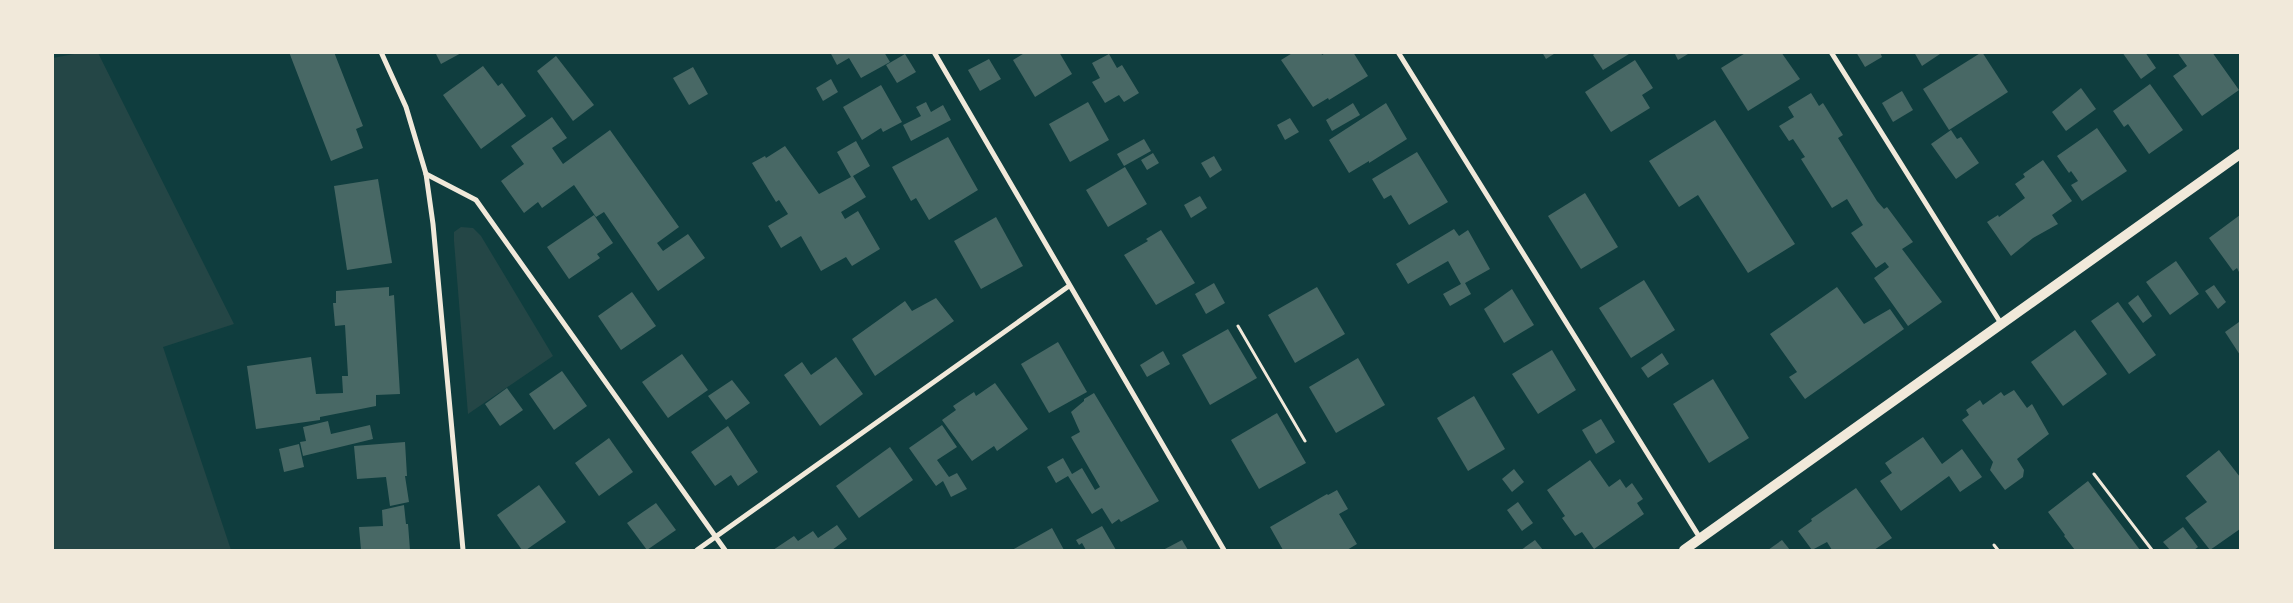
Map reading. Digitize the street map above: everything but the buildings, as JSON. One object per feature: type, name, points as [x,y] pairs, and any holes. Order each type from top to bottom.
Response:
[{"type":"main road","points":[[1684,550],[2240,154]]},
{"type":"street","points":[[381,52],[406,107],[426,174],[433,224],[463,550]]},
{"type":"street","points":[[934,52],[1224,550]]},
{"type":"street","points":[[1398,52],[1700,538]]},
{"type":"street","points":[[1831,52],[2002,325]]},
{"type":"street","points":[[426,174],[476,200],[725,550]]},
{"type":"street","points":[[697,550],[1070,286]]},
{"type":"path","points":[[1238,326],[1305,441]]},
{"type":"path","points":[[2094,474],[2152,550]]},
{"type":"path","points":[[1994,545],[1998,550]]},
{"type":"shaded area","points":[[79,53],[98,53],[234,324],[163,347],[231,550],[53,550],[53,58]]},
{"type":"shaded area","points":[[461,227],[473,228],[481,236],[553,356],[468,414],[454,241],[454,232]]}]
